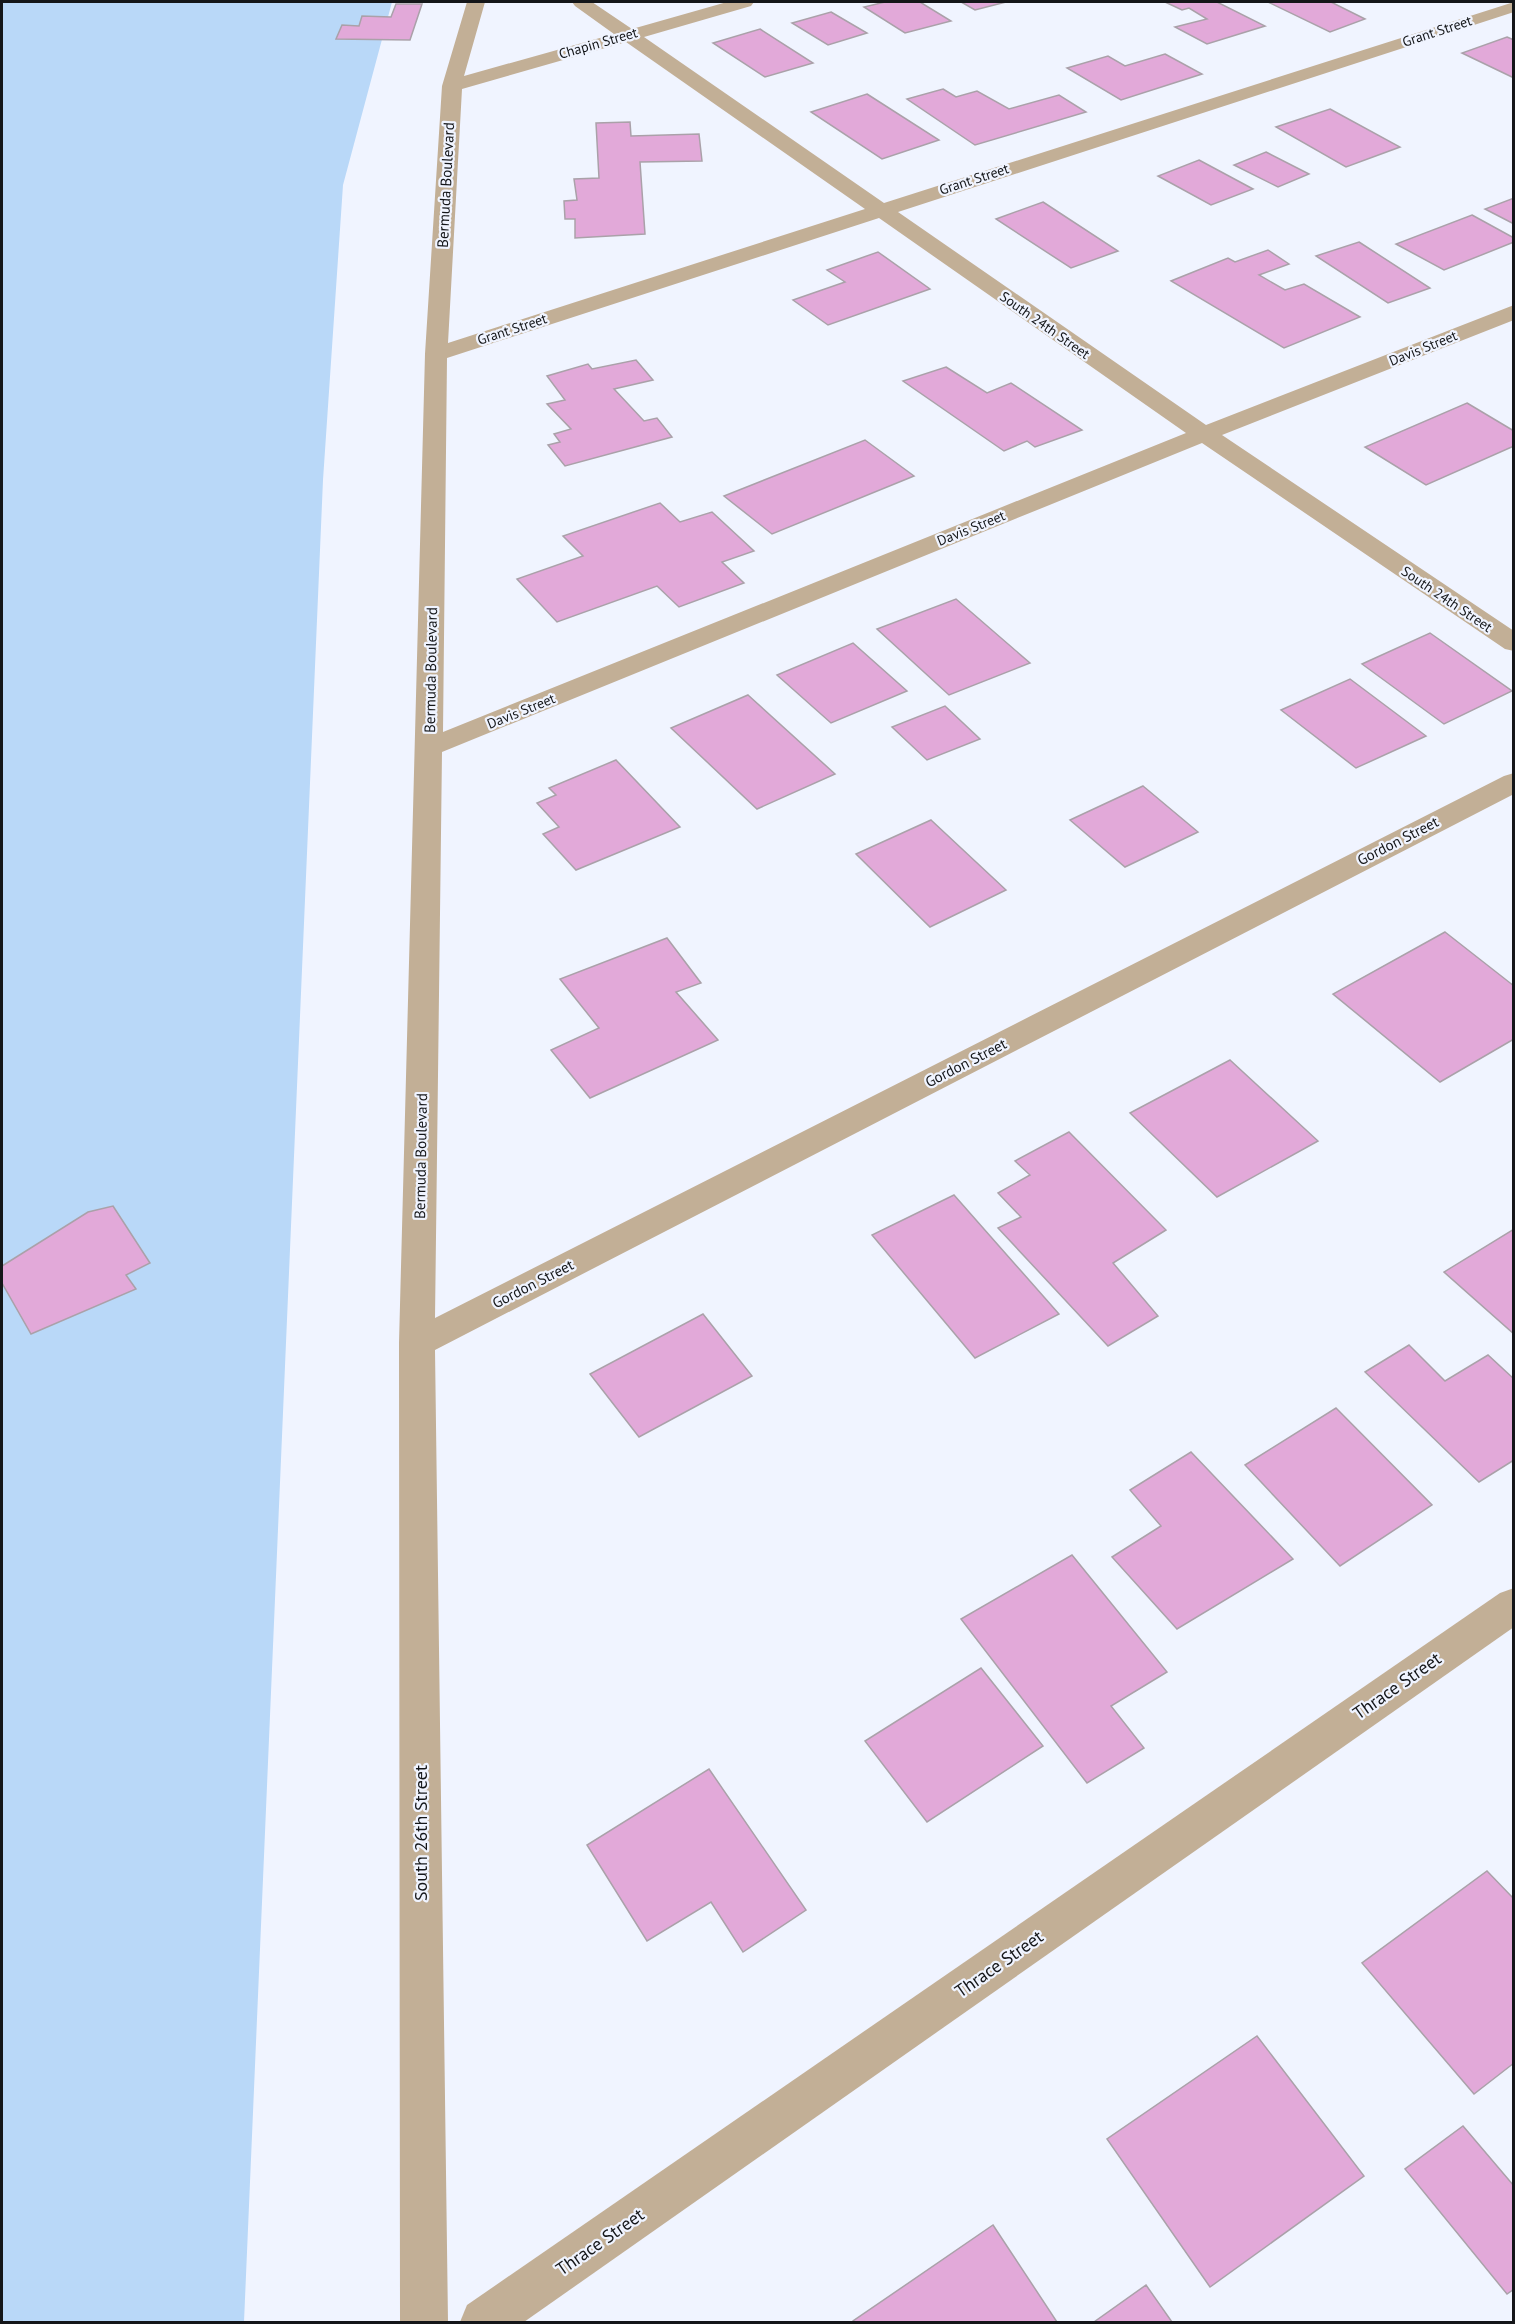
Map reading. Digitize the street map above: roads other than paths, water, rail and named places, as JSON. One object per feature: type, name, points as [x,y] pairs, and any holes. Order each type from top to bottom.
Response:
[{"type":"street","name":"Bermuda Boulevard","points":[[417,1343],[436,354],[452,86],[476,2]]},
{"type":"street","name":"South 24th Street","points":[[581,2],[1204,434],[1514,643]]},
{"type":"street","name":"Chapin Street","points":[[452,86],[745,2]]},
{"type":"street","name":"Grant Street","points":[[436,354],[1514,6]]},
{"type":"street","name":"Davis Street","points":[[430,747],[1204,434],[1514,312]]},
{"type":"street","name":"Gordon Street","points":[[417,1343],[1514,782]]},
{"type":"street","name":"South 26th Street","points":[[417,1343],[424,2322]]},
{"type":"street","name":"Thrace Street","points":[[484,2322],[1514,1605]]},
{"type":"water","points":[[2,2],[392,2],[343,185],[323,480],[244,2322],[2,2322]]}]
